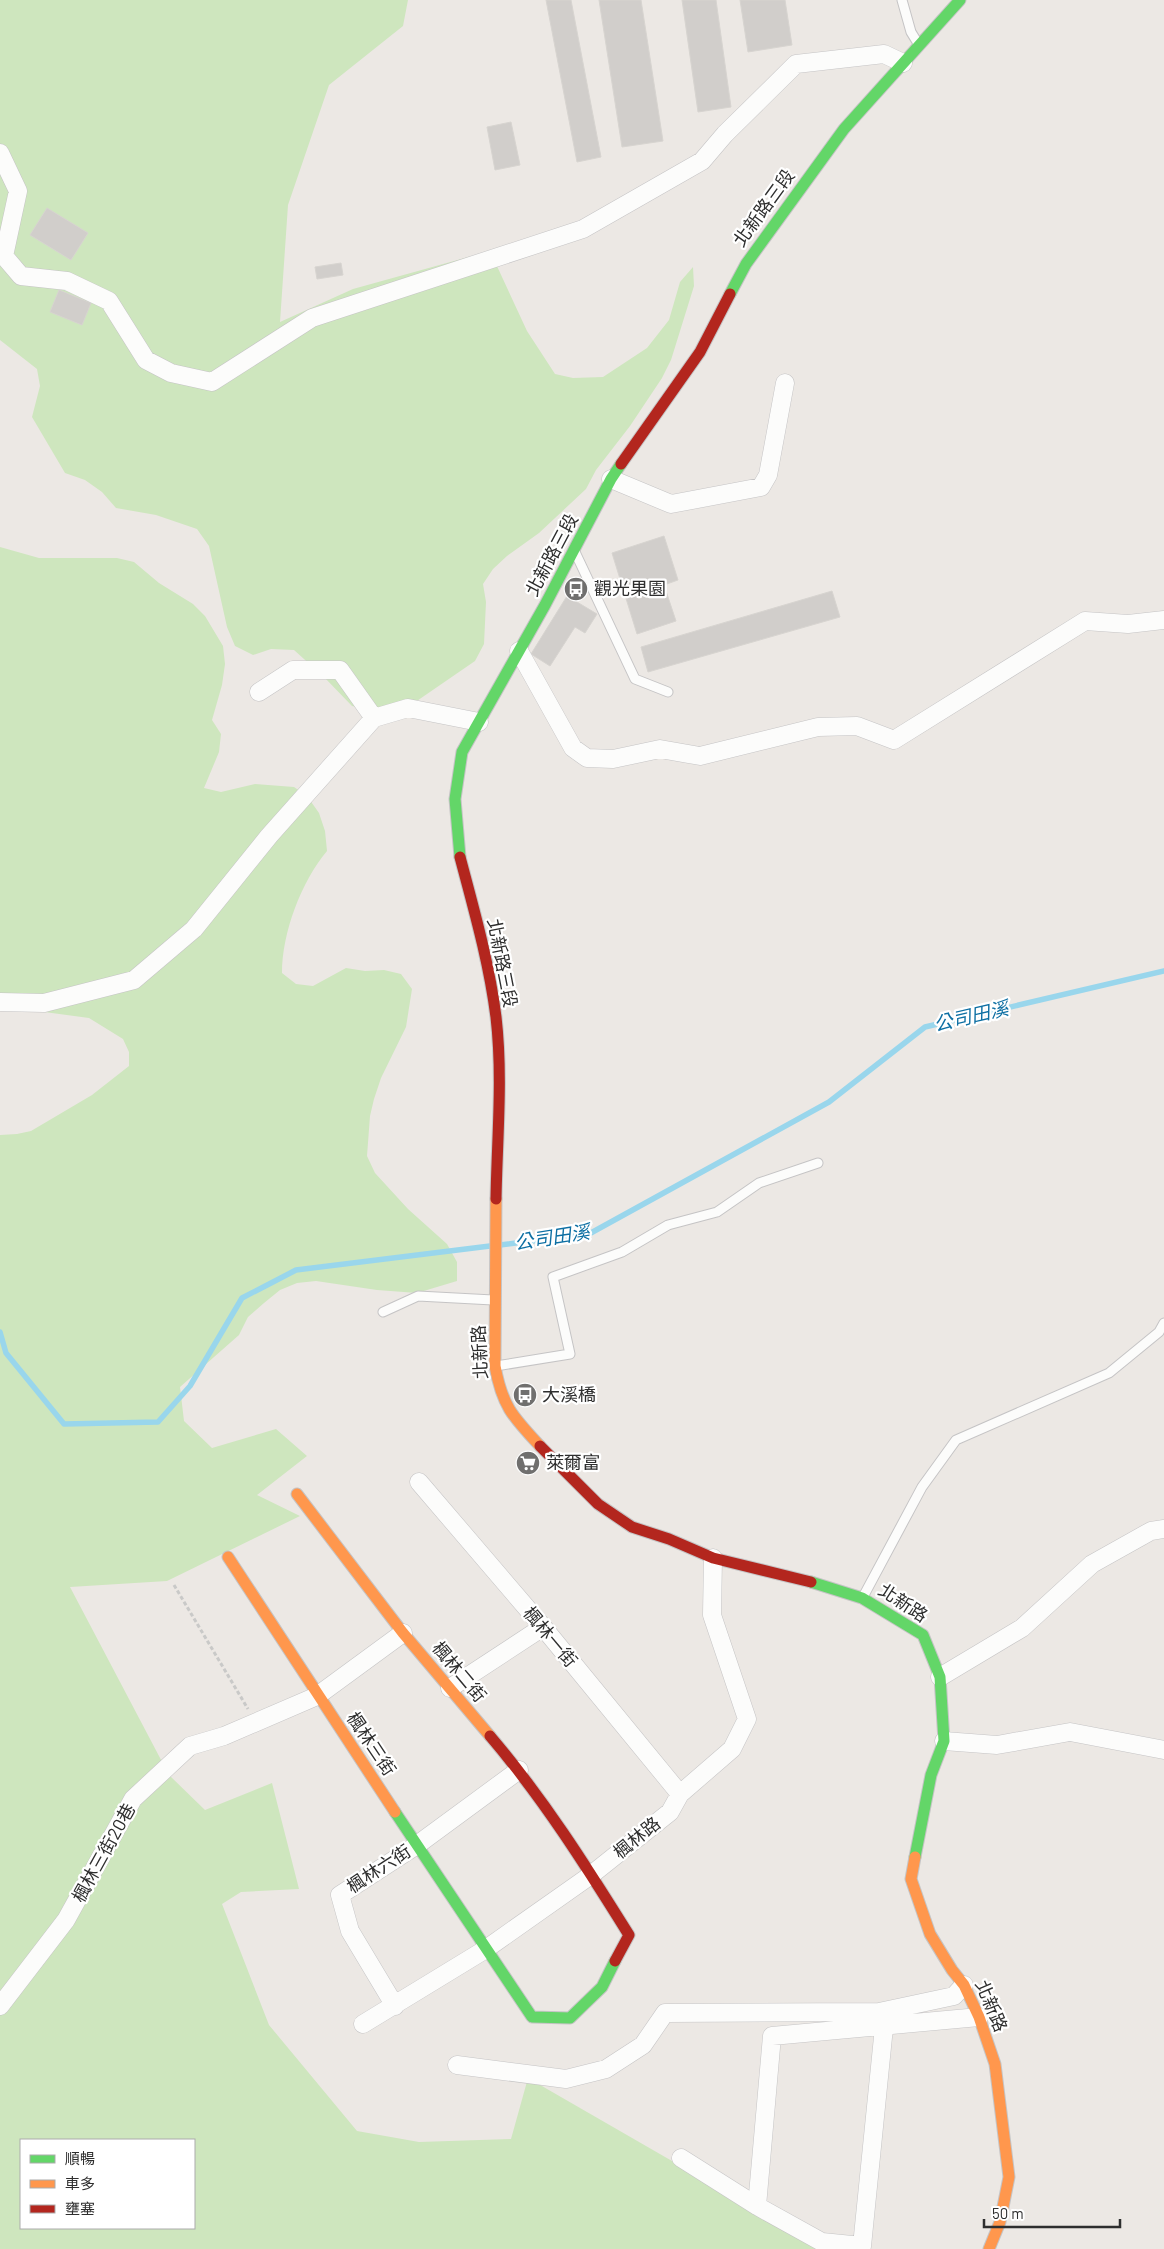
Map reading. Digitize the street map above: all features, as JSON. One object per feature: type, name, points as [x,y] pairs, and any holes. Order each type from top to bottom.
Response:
[{"type":"main road","name":"北新路三段","points":[[495,1272],[499,1077],[496,1018],[488,966],[460,857],[455,799],[462,752],[519,651],[611,479],[700,352],[746,264],[844,129],[960,0]]},
{"type":"main road","name":"北新路","points":[[495,1272],[495,1366],[499,1390],[514,1418],[542,1450],[598,1504],[632,1527],[669,1539],[712,1558],[826,1586],[862,1598],[922,1635],[940,1676],[944,1742],[931,1775],[911,1879],[930,1934],[952,1970],[964,1985],[979,2018],[995,2064],[1009,2177],[1000,2222],[988,2249]]},
{"type":"main road","name":"楓林二街","points":[[297,1494],[403,1633],[519,1770],[591,1875],[629,1935],[602,1987],[570,2018],[532,2017],[486,1949]]},
{"type":"main road","name":"楓林三街","points":[[228,1557],[317,1696],[486,1949]]},
{"type":"street","points":[[0,153],[18,191],[4,256],[21,276],[66,281],[109,301],[146,360],[170,374],[212,382],[312,318],[584,229],[702,161],[725,134],[796,64],[884,54],[903,63]]},
{"type":"street","points":[[611,479],[671,504],[761,487],[768,475],[785,383]]},
{"type":"street","points":[[519,651],[573,748],[587,758],[614,760],[660,749],[700,756],[818,727],[857,726],[894,740],[1085,621],[1128,624],[1164,620]]},
{"type":"street","points":[[259,692],[293,670],[340,670],[374,718]]},
{"type":"street","points":[[0,1002],[44,1003],[134,980],[194,929],[269,836],[374,718],[408,708],[479,722]]},
{"type":"street","name":"楓林一街","points":[[419,1482],[543,1627],[680,1794]]},
{"type":"street","points":[[940,1676],[1022,1628],[1092,1564],[1151,1531],[1164,1529]]},
{"type":"street","name":"楓林路","points":[[363,2024],[486,1949],[591,1875],[670,1812],[680,1794],[732,1749],[747,1719],[712,1615],[712,1558]]},
{"type":"street","points":[[450,1688],[543,1627]]},
{"type":"street","name":"楓林三街20巷","points":[[0,2006],[66,1920],[133,1800],[190,1746],[224,1736],[317,1696],[403,1633]]},
{"type":"street","points":[[944,1742],[997,1745],[1070,1732],[1164,1750]]},
{"type":"street","name":"楓林六街","points":[[395,2006],[350,1931],[340,1895],[417,1845],[519,1770]]},
{"type":"street","points":[[457,2065],[566,2079],[606,2069],[643,2045],[665,2013],[879,2012],[954,1996],[964,1985]]},
{"type":"street","points":[[757,2206],[772,2036],[979,2018]]},
{"type":"street","points":[[681,2158],[757,2206],[822,2242],[862,2246],[884,2027]]},
{"type":"lane","points":[[902,0],[911,32],[919,45]]},
{"type":"lane","points":[[574,550],[634,679],[668,692]]},
{"type":"lane","points":[[495,1366],[570,1354],[553,1277],[622,1252],[668,1225],[717,1212],[760,1183],[818,1163]]},
{"type":"lane","points":[[384,1312],[418,1296],[496,1300]]},
{"type":"lane","points":[[862,1598],[922,1487],[956,1440],[1109,1373],[1159,1332],[1164,1323]]},
{"type":"path","points":[[174,1585],[256,1722]]},
{"type":"green space","points":[[0,0],[408,0],[403,26],[329,85],[288,205],[280,322],[353,289],[490,251],[527,331],[555,374],[573,378],[603,377],[647,348],[669,320],[680,282],[693,267],[694,286],[671,360],[662,378],[630,426],[596,470],[586,489],[539,533],[507,556],[493,569],[483,584],[486,602],[484,644],[475,661],[411,705],[372,711],[352,706],[294,650],[271,649],[253,655],[235,646],[227,627],[209,546],[197,529],[156,515],[116,508],[102,492],[85,480],[65,473],[32,417],[40,386],[37,369],[0,340]]},
{"type":"green space","points":[[0,547],[39,558],[117,558],[134,562],[159,583],[193,604],[205,616],[223,646],[225,664],[222,685],[212,720],[221,734],[219,752],[204,788],[221,792],[255,784],[294,787],[307,796],[319,813],[325,831],[327,851],[301,893],[289,925],[285,941],[282,973],[296,984],[313,986],[346,968],[365,971],[384,970],[401,974],[412,989],[406,1027],[381,1078],[374,1099],[370,1116],[367,1156],[375,1173],[408,1209],[447,1244],[457,1262],[457,1281],[417,1293],[377,1290],[316,1281],[297,1283],[280,1290],[248,1317],[239,1335],[180,1387],[184,1421],[212,1448],[276,1429],[307,1456],[257,1495],[300,1516],[167,1581],[70,1587],[169,1775],[205,1810],[272,1783],[299,1889],[241,1892],[222,1904],[269,2025],[357,2131],[419,2142],[511,2139],[528,2078],[825,2249],[0,2249],[0,1135],[31,1131],[92,1095],[129,1066],[129,1052],[123,1039],[89,1018],[0,1006]]},
{"type":"building","points":[[546,0],[571,0],[601,157],[577,162]]},
{"type":"building","points":[[599,0],[641,0],[663,141],[622,147]]},
{"type":"building","points":[[682,0],[716,0],[731,107],[698,112]]},
{"type":"building","points":[[740,0],[785,0],[792,45],[748,52]]},
{"type":"building","points":[[511,122],[520,165],[495,170],[487,127]]},
{"type":"building","points":[[47,208],[88,233],[71,260],[30,235]]},
{"type":"building","points":[[341,263],[343,275],[317,279],[315,267]]},
{"type":"building","points":[[59,290],[91,303],[82,325],[50,312]]},
{"type":"building","points":[[664,536],[678,580],[664,585],[676,621],[637,634],[612,553]]},
{"type":"building","points":[[832,591],[840,617],[648,672],[641,647]]},
{"type":"building","points":[[567,596],[597,614],[585,633],[575,627],[550,666],[531,654]]},
{"type":"waterway","name":"公司田溪","points":[[500,1245],[589,1234],[829,1102],[925,1027],[1164,971]]},
{"type":"waterway","name":"公司田溪","points":[[0,1332],[6,1353],[64,1424],[158,1422],[190,1386],[242,1298],[296,1270],[490,1246]]},
{"type":"traffic: fast","points":[[730,294],[746,264],[844,129],[960,0]]},
{"type":"traffic: fast","points":[[460,857],[455,799],[462,752],[545,605],[611,479],[621,464]]},
{"type":"traffic: fast","points":[[811,1582],[862,1598],[923,1635],[940,1677],[944,1741],[931,1775],[915,1857]]},
{"type":"traffic: fast","points":[[395,1812],[532,2017],[570,2018],[602,1987],[615,1961]]},
{"type":"traffic: slow","points":[[496,1199],[495,1366],[501,1391],[510,1410],[540,1446]]},
{"type":"traffic: slow","points":[[297,1494],[403,1633],[490,1736]]},
{"type":"traffic: slow","points":[[228,1557],[395,1812]]},
{"type":"traffic: slow","points":[[915,1857],[911,1879],[930,1934],[952,1970],[964,1985],[979,2017],[995,2064],[1009,2177],[1000,2222],[989,2249]]},
{"type":"traffic: jam","points":[[621,464],[700,352],[730,294]]},
{"type":"traffic: jam","points":[[460,857],[476,916],[496,1017],[499,1062],[496,1199]]},
{"type":"traffic: jam","points":[[540,1446],[598,1504],[632,1527],[669,1539],[713,1558],[811,1582]]},
{"type":"traffic: jam","points":[[490,1736],[546,1808],[629,1935],[615,1961]]},
{"type":"place","name":"觀光果園","points":[[576,589]]},
{"type":"place","name":"大溪橋","points":[[525,1395]]},
{"type":"place","name":"萊爾富","points":[[528,1463]]}]
